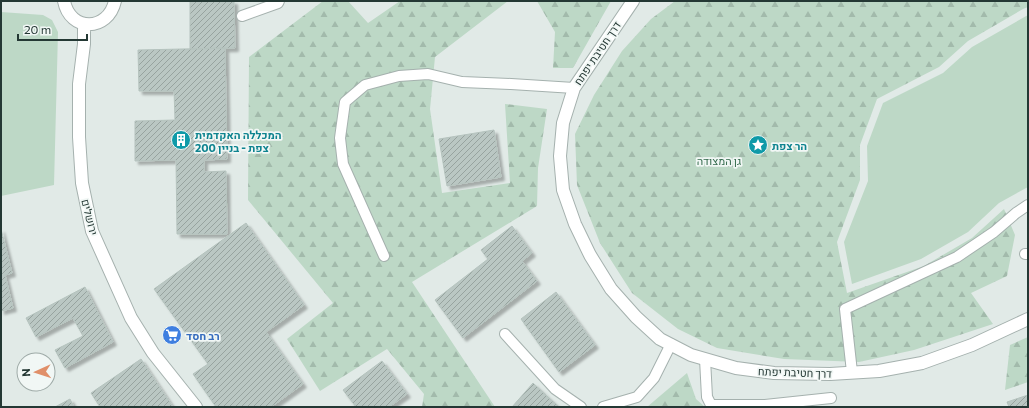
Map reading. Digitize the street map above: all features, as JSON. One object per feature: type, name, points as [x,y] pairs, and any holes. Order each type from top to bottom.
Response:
[{"type":"street","points":[[62,1],[72,18],[79,23],[93,24],[105,19],[108,16],[115,1]]},
{"type":"street","name":"דרך חטיבת יפתח","points":[[632,1],[574,88],[563,123],[560,156],[563,190],[575,224],[590,255],[611,290],[636,317],[660,339],[691,355],[736,368],[774,373],[879,371],[922,363],[972,345],[1028,320]]},
{"type":"street","name":"ירושלים","points":[[84,24],[84,44],[79,84],[79,136],[82,183],[92,232],[131,318],[153,352],[196,407]]},
{"type":"lane","points":[[242,16],[278,3],[279,1]]},
{"type":"lane","points":[[384,256],[342,164],[340,138],[345,102],[365,85],[399,76],[428,74],[462,82],[574,88]]},
{"type":"lane","points":[[852,372],[845,309],[957,257],[994,232],[1028,205]]},
{"type":"lane","points":[[505,334],[555,389],[581,407]]},
{"type":"lane","points":[[603,407],[637,397],[654,378],[671,344]]},
{"type":"lane","points":[[705,359],[707,397],[710,405],[764,405],[831,398]]},
{"type":"green space","points":[[323,1],[348,1],[368,23],[400,1],[508,1],[435,57],[430,109],[442,193],[510,183],[505,104],[547,109],[538,168],[537,206],[412,282],[495,407],[422,407],[424,394],[387,349],[320,391],[287,339],[333,303],[248,200],[249,57]]},
{"type":"green space","points":[[537,1],[611,1],[573,68],[553,68],[555,32]]},
{"type":"green space","name":"גן המצודה","points":[[675,1],[1028,1],[1028,7],[968,41],[939,67],[877,99],[860,145],[860,180],[837,242],[847,293],[924,266],[972,238],[1004,209],[1015,235],[1007,276],[971,293],[993,324],[914,350],[859,362],[784,359],[717,348],[678,329],[632,293],[600,243],[577,185],[575,134],[594,95],[622,51],[651,19]]},
{"type":"green space","points":[[1,12],[43,15],[52,20],[58,32],[54,185],[1,196]]},
{"type":"green space","points":[[1028,15],[1028,187],[999,203],[968,232],[921,259],[852,284],[844,242],[868,181],[867,146],[883,103],[943,73],[972,47]]},
{"type":"green space","points":[[1028,337],[1028,382],[1005,390],[1010,345]]},
{"type":"green space","points":[[687,373],[696,399],[705,407],[647,407]]},
{"type":"building","points":[[190,1],[234,1],[235,48],[190,49]]},
{"type":"building","name":"המכללה האקדמית צפת - בניין 200","points":[[225,48],[227,159],[204,160],[204,172],[226,171],[227,234],[177,234],[176,160],[135,161],[135,121],[175,120],[174,91],[139,91],[138,50]]},
{"type":"building","points":[[494,130],[501,177],[447,186],[439,139]]},
{"type":"building","points":[[246,223],[304,305],[266,332],[303,384],[271,407],[216,407],[193,374],[208,364],[154,289]]},
{"type":"building","points":[[512,226],[532,253],[522,261],[537,281],[463,338],[435,300],[488,259],[481,250]]},
{"type":"building","points":[[1,229],[12,273],[5,275],[13,308],[1,311]]},
{"type":"building","points":[[85,287],[113,342],[65,368],[55,350],[83,336],[73,318],[36,337],[26,318]]},
{"type":"building","points":[[556,292],[595,345],[559,372],[521,319]]},
{"type":"building","points":[[141,359],[173,407],[100,407],[91,393]]},
{"type":"building","points":[[382,361],[407,394],[389,407],[356,407],[343,390]]},
{"type":"building","points":[[533,383],[559,407],[512,407]]},
{"type":"building","points":[[1028,395],[1028,407],[1009,407],[1007,402]]},
{"type":"building","points":[[70,399],[74,407],[55,407]]},
{"type":"place","name":"המכללה האקדמית צפת - בניין 200","points":[[181,140]]},
{"type":"place","name":"הר צפת","points":[[758,145]]},
{"type":"place","name":"רב חסד","points":[[172,335]]}]
